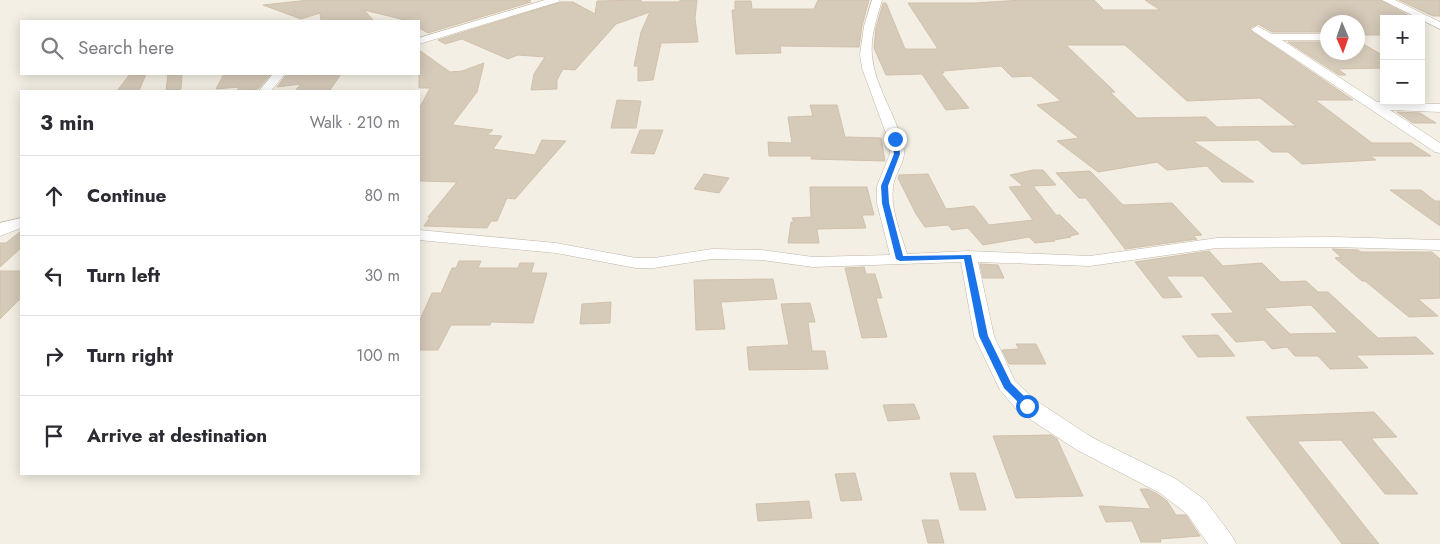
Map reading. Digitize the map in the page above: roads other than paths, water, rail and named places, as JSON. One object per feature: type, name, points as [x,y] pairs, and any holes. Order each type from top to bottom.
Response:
[{"type":"street","points":[[420,40],[555,0]]},
{"type":"street","points":[[877,0],[869,26],[866,56],[868,68],[895,139],[897,154],[885,186],[885,203],[900,259]]},
{"type":"street","points":[[1387,0],[1440,26]]},
{"type":"street","points":[[1257,28],[1440,149]]},
{"type":"street","points":[[1269,37],[1320,37]]},
{"type":"street","points":[[266,90],[278,75]]},
{"type":"street","points":[[1374,106],[1440,108]]},
{"type":"street","points":[[0,231],[5,227],[20,223]]},
{"type":"street","points":[[420,235],[556,248],[636,263],[654,263],[712,254],[762,255],[813,262],[968,256],[1090,261],[1216,242],[1334,242],[1440,245]]},
{"type":"street","points":[[968,256],[984,336],[1007,385],[1027,406],[1084,444],[1168,486],[1196,507],[1223,544]]}]
